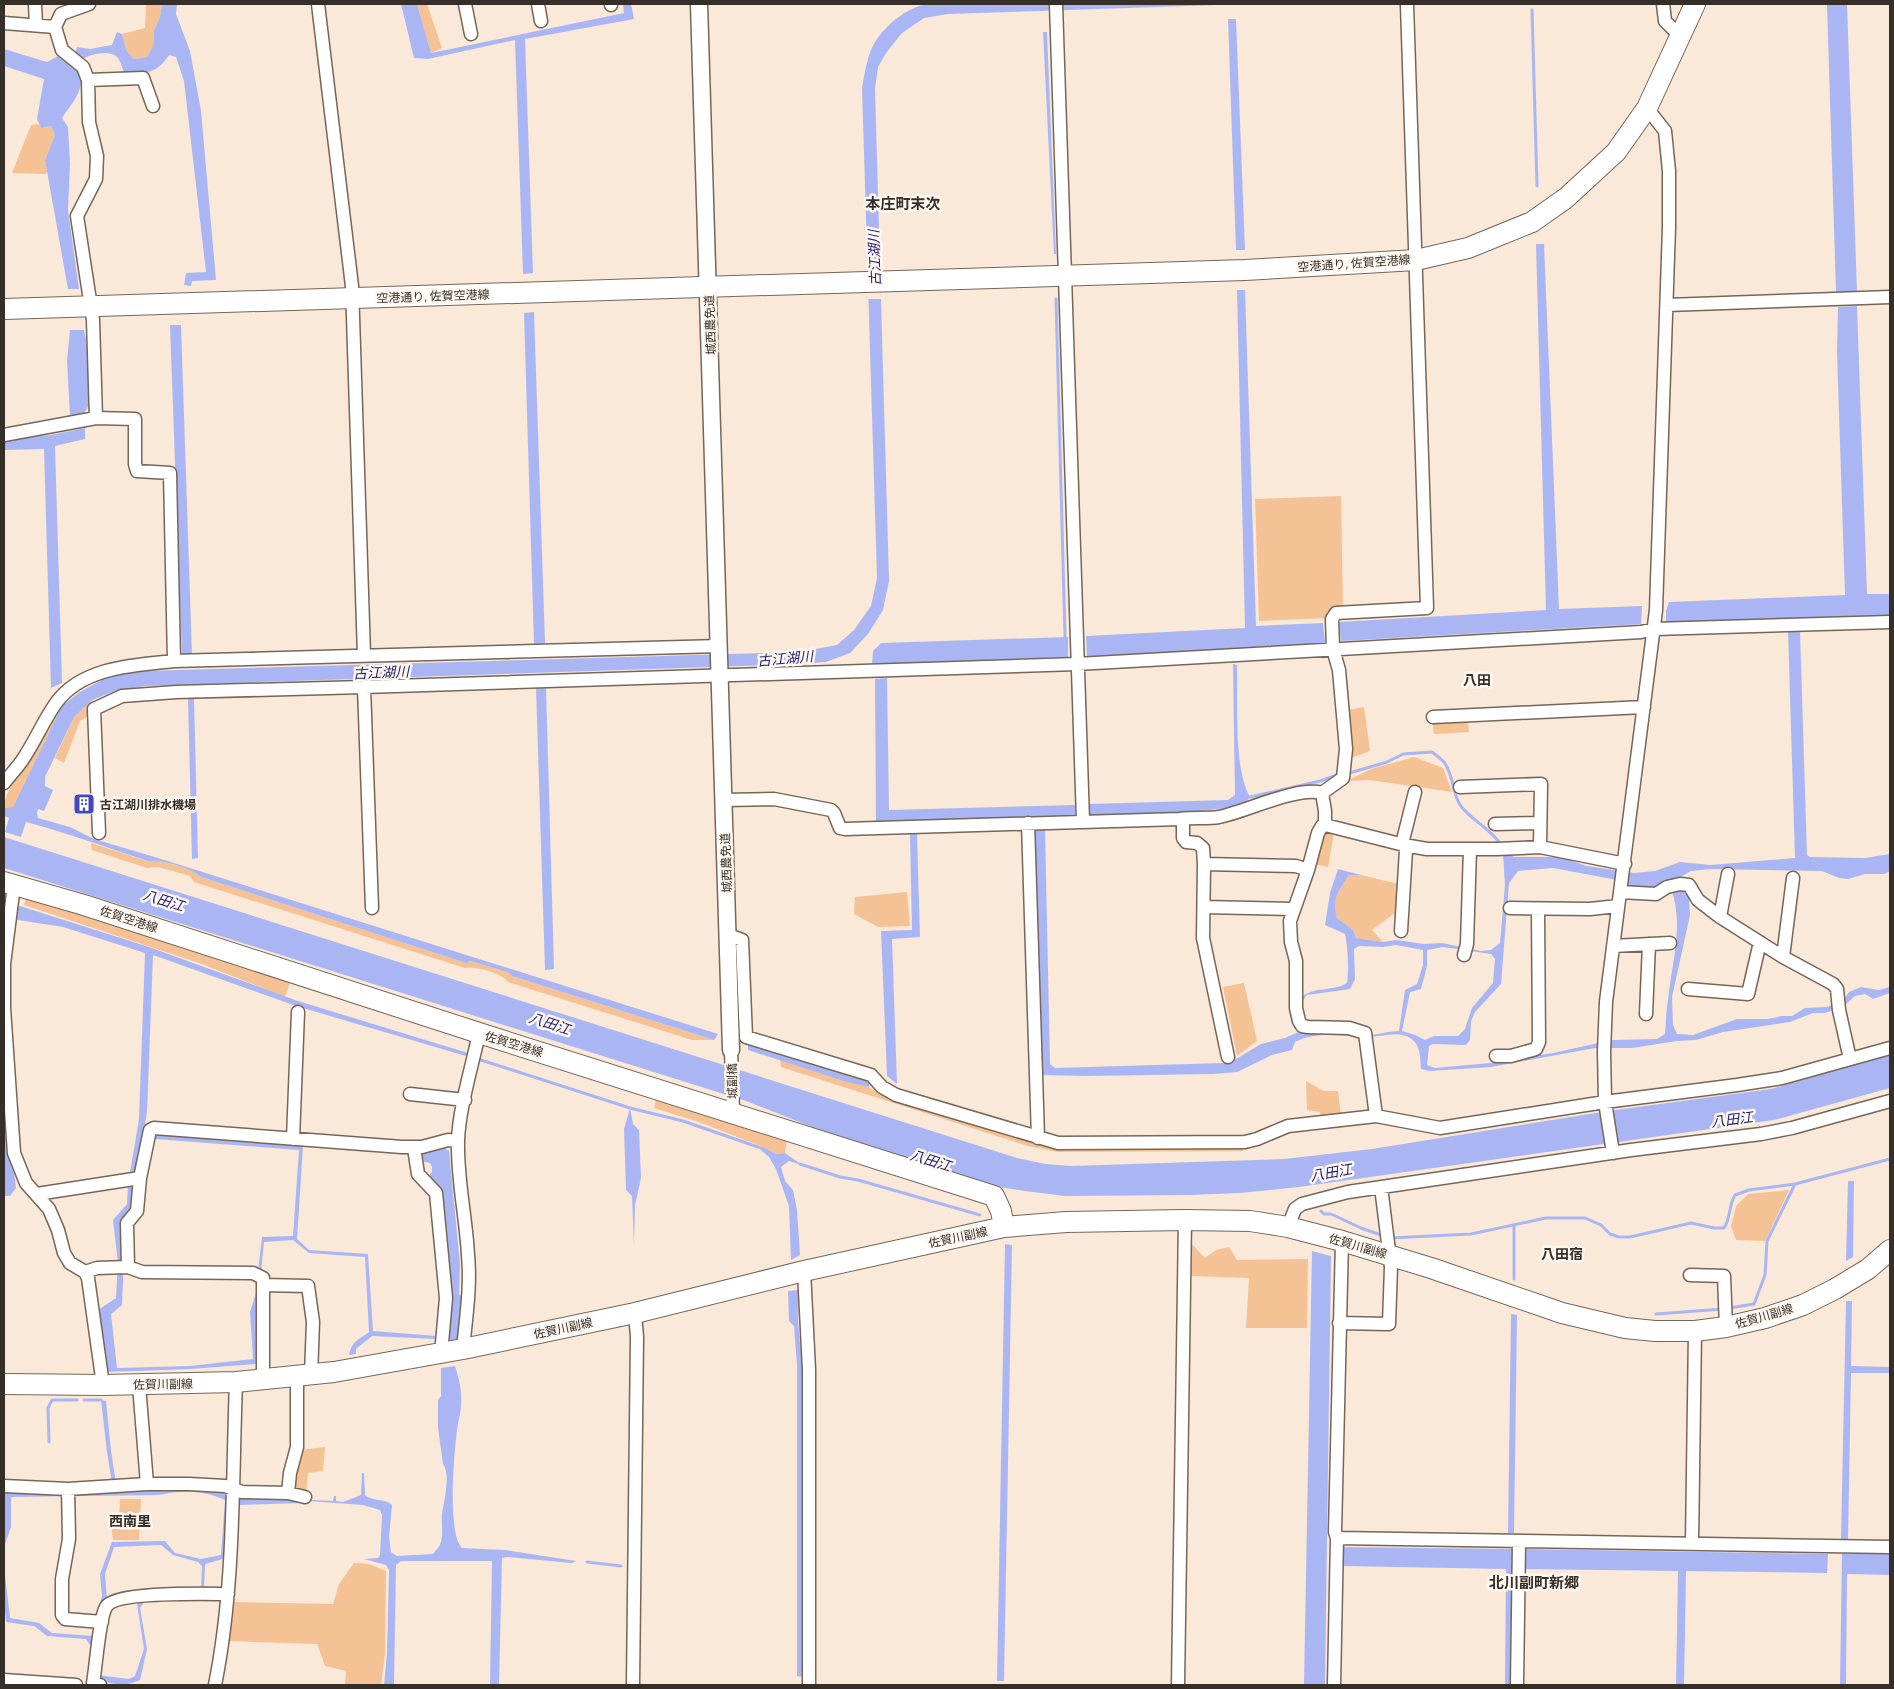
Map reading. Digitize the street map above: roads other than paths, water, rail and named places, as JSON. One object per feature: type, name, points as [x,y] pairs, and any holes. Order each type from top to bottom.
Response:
[{"type":"main road","name":"空港通り, 佐賀空港線","points":[[4,310],[1244,270],[1416,260],[1468,248],[1532,222],[1566,198],[1616,152],[1647,108],[1695,4]]},
{"type":"main road","name":"佐賀空港線","points":[[10,890],[84,905],[479,1033],[994,1196],[1002,1211],[1004,1227]]},
{"type":"main road","name":"佐賀川副線","points":[[4,1384],[139,1385],[236,1382],[304,1375],[441,1354],[635,1313],[804,1271],[1004,1227],[1066,1222],[1250,1221],[1288,1227],[1342,1241],[1388,1244],[1571,1315],[1625,1328],[1655,1331],[1695,1331],[1725,1315],[1765,1318],[1803,1305],[1835,1289],[1868,1269],[1890,1250]]},
{"type":"street","points":[[35,4],[36,25]]},
{"type":"street","points":[[89,4],[61,14],[56,27],[62,50],[83,67],[88,80],[89,122],[97,156],[96,179],[77,216],[93,320],[96,418]]},
{"type":"street","points":[[318,4],[352,298],[364,655]]},
{"type":"street","points":[[465,4],[471,34]]},
{"type":"street","points":[[538,4],[541,21]]},
{"type":"street","name":"城西農免道","points":[[699,4],[725,800],[731,1050]]},
{"type":"street","points":[[1663,4],[1665,20],[1680,36]]},
{"type":"street","points":[[1322,793],[1344,774],[1346,739],[1339,670],[1333,649],[1332,619],[1336,613],[1427,608],[1407,6]]},
{"type":"street","points":[[1056,10],[1063,276],[1083,821]]},
{"type":"street","points":[[4,23],[56,27]]},
{"type":"street","points":[[88,80],[143,78],[153,106]]},
{"type":"street","points":[[1613,1153],[1605,1102],[1604,1044],[1606,1002],[1656,610],[1667,305],[1669,171],[1665,131],[1647,108]]},
{"type":"street","points":[[1667,305],[1890,296]]},
{"type":"street","points":[[4,435],[96,418],[135,420],[135,464],[137,471],[170,474],[174,661]]},
{"type":"street","points":[[99,833],[94,709],[122,696],[176,692],[1077,664],[1641,632],[1654,629],[1890,622]]},
{"type":"street","points":[[4,783],[24,757],[56,702],[72,688],[105,670],[174,661],[720,646]]},
{"type":"street","points":[[364,687],[372,908]]},
{"type":"street","points":[[1433,717],[1644,707]]},
{"type":"street","points":[[1460,787],[1541,784],[1540,847]]},
{"type":"street","points":[[725,800],[774,799],[830,810],[834,813],[840,828],[845,829],[1219,817],[1285,797],[1315,791],[1322,793]]},
{"type":"street","points":[[1401,931],[1406,850],[1403,840],[1415,792]]},
{"type":"street","points":[[1322,793],[1325,824]]},
{"type":"street","points":[[1180,819],[1183,823],[1183,838],[1186,842],[1196,843],[1203,848],[1203,938],[1228,1056]]},
{"type":"street","points":[[1028,823],[1038,1138]]},
{"type":"street","points":[[1495,824],[1540,823]]},
{"type":"street","points":[[1325,824],[1404,845],[1427,849],[1540,847],[1624,866]]},
{"type":"street","points":[[1325,824],[1318,833],[1308,870],[1293,910],[1289,931],[1296,961],[1296,1008],[1299,1021],[1305,1026],[1349,1028],[1366,1036],[1376,1116]]},
{"type":"street","points":[[1466,949],[1470,848]]},
{"type":"street","points":[[1204,864],[1296,866],[1308,870]]},
{"type":"street","points":[[1720,917],[1728,874]]},
{"type":"street","points":[[1783,957],[1792,878]]},
{"type":"street","points":[[1621,889],[1656,894],[1673,885],[1689,885],[1698,900],[1720,917],[1783,957],[1832,984],[1837,989],[1850,1059]]},
{"type":"street","points":[[10,890],[10,920],[4,964],[4,1008],[14,1153],[26,1183],[49,1209],[58,1230],[64,1253],[70,1263],[85,1272],[88,1278],[103,1385]]},
{"type":"street","points":[[1510,908],[1590,910],[1618,906]]},
{"type":"street","points":[[1204,907],[1293,910]]},
{"type":"street","points":[[1496,1056],[1510,1056],[1536,1049],[1539,1042],[1538,910]]},
{"type":"street","points":[[729,935],[742,940],[746,1036],[871,1075],[882,1087],[896,1094],[1058,1144],[1245,1142],[1288,1126],[1376,1116],[1440,1128],[1605,1102],[1782,1078],[1890,1048]]},
{"type":"street","points":[[1613,946],[1670,942]]},
{"type":"street","points":[[1688,989],[1748,994],[1760,942]]},
{"type":"street","points":[[1646,1014],[1649,944]]},
{"type":"street","points":[[293,1139],[298,1012]]},
{"type":"street","points":[[463,1349],[469,1295],[468,1256],[458,1141],[464,1100],[479,1033]]},
{"type":"street","name":"城副橋","points":[[731,1050],[733,1113]]},
{"type":"street","points":[[410,1094],[464,1100]]},
{"type":"street","points":[[1288,1227],[1296,1209],[1302,1204],[1348,1192],[1792,1128],[1890,1101]]},
{"type":"street","points":[[128,1267],[127,1223],[137,1211],[140,1178],[150,1130],[154,1128],[414,1148],[448,1140],[458,1141]]},
{"type":"street","points":[[414,1148],[418,1174],[436,1192],[446,1298],[441,1354]]},
{"type":"street","points":[[36,1194],[140,1178]]},
{"type":"street","points":[[1339,1324],[1389,1324],[1391,1267],[1381,1187]]},
{"type":"street","points":[[1178,1685],[1185,1220]]},
{"type":"street","points":[[1334,1685],[1337,1538],[1335,1532],[1342,1241]]},
{"type":"street","points":[[85,1272],[97,1268],[128,1267],[142,1272],[253,1273],[263,1278],[263,1380]]},
{"type":"street","points":[[804,1271],[809,1370],[809,1685]]},
{"type":"street","points":[[1690,1274],[1724,1276],[1725,1315]]},
{"type":"street","points":[[263,1285],[308,1286],[314,1322],[304,1375],[297,1447],[290,1473],[288,1493]]},
{"type":"street","points":[[633,1685],[637,1337],[635,1313]]},
{"type":"street","points":[[1692,1543],[1695,1331]]},
{"type":"street","points":[[215,1685],[223,1642],[232,1546],[236,1382]]},
{"type":"street","points":[[139,1385],[147,1484]]},
{"type":"street","points":[[4,1486],[68,1494],[147,1484],[189,1484],[225,1486],[242,1492],[288,1493],[305,1497]]},
{"type":"street","points":[[68,1494],[68,1539],[62,1579],[62,1616],[65,1619],[99,1622]]},
{"type":"street","points":[[1337,1538],[1890,1547]]},
{"type":"street","points":[[1513,1542],[1517,1685]]},
{"type":"street","points":[[94,1685],[99,1622],[106,1606],[112,1602],[147,1595],[228,1594]]},
{"type":"street","points":[[4,1680],[76,1685]]},
{"type":"water","points":[[162,4],[177,4],[176,14],[190,51],[201,111],[216,280],[192,281],[191,286],[184,285],[186,273],[206,272],[184,81],[176,57],[169,55],[160,66],[150,72],[124,73],[121,63],[115,55],[106,53],[96,54],[83,59],[75,54],[77,47],[90,49],[112,45],[117,32],[122,34],[126,50],[134,59],[147,57],[153,46],[154,30],[160,17]]},
{"type":"water","points":[[401,4],[417,4],[431,53],[624,13],[623,4],[631,4],[634,19],[525,39],[533,273],[523,274],[515,40],[428,59],[414,58]]},
{"type":"water","name":"古江湖川","points":[[928,4],[1245,4],[948,14],[924,18],[902,33],[886,53],[878,67],[875,89],[889,581],[883,610],[868,634],[850,653],[826,662],[799,664],[145,686],[115,691],[92,700],[74,717],[45,777],[45,786],[53,790],[44,811],[38,809],[37,813],[38,818],[70,827],[94,839],[718,1034],[714,1040],[512,976],[508,972],[470,961],[466,963],[201,877],[190,870],[176,865],[160,861],[148,861],[26,822],[21,837],[5,832],[9,818],[4,816],[4,808],[13,807],[62,706],[80,692],[105,678],[145,671],[800,652],[837,645],[854,630],[871,606],[877,578],[862,88],[870,53],[880,35],[898,17]]},
{"type":"water","points":[[1827,4],[1847,4],[1857,292],[1836,292]]},
{"type":"water","points":[[1228,19],[1236,19],[1245,250],[1236,250]]},
{"type":"water","points":[[1043,32],[1047,32],[1056,254],[1054,254]]},
{"type":"water","points":[[4,49],[47,62],[60,55],[78,71],[81,77],[77,96],[62,118],[68,127],[70,163],[68,210],[79,289],[68,289],[45,160],[55,135],[51,126],[41,128],[37,119],[44,79],[4,66]]},
{"type":"water","points":[[1536,244],[1544,244],[1559,609],[1642,606],[1641,624],[1341,641],[1339,622],[1546,610]]},
{"type":"water","points":[[1237,290],[1245,290],[1256,626],[1323,623],[1325,643],[1087,657],[1086,636],[1245,628]]},
{"type":"water","points":[[1857,306],[1867,594],[1890,594],[1890,615],[1666,623],[1666,611],[1669,602],[1845,595],[1837,352],[1838,307]]},
{"type":"water","points":[[534,312],[545,643],[534,644],[524,313]]},
{"type":"water","points":[[170,325],[181,325],[192,655],[182,655]]},
{"type":"water","points":[[70,330],[84,330],[89,356],[89,405],[83,415],[70,417],[67,360]]},
{"type":"water","points":[[85,428],[85,439],[55,446],[62,683],[51,688],[44,449],[4,450],[4,439],[51,435]]},
{"type":"water","points":[[1788,631],[1800,631],[1807,855],[1810,857],[1865,858],[1890,854],[1890,871],[1884,874],[1865,874],[1848,879],[1839,878],[1822,871],[1711,869],[1691,871],[1675,880],[1689,898],[1690,915],[1672,997],[1673,1025],[1677,1034],[1693,1035],[1737,1019],[1768,1019],[1792,1016],[1805,1008],[1826,1007],[1842,1002],[1849,992],[1861,987],[1879,990],[1890,987],[1890,993],[1873,999],[1865,994],[1855,996],[1844,1006],[1825,1013],[1813,1013],[1790,1022],[1723,1032],[1696,1040],[1632,1048],[1595,1048],[1491,1067],[1430,1071],[1421,1069],[1420,1054],[1416,1043],[1403,1035],[1391,1034],[1368,1037],[1322,1035],[1304,1038],[1295,1042],[1292,1050],[1272,1055],[1237,1072],[1085,1076],[1041,1075],[1034,830],[1045,830],[1050,1064],[1055,1068],[1223,1063],[1236,1059],[1261,1044],[1285,1038],[1303,1030],[1300,1010],[1301,998],[1306,994],[1317,990],[1341,986],[1347,983],[1348,959],[1345,934],[1325,925],[1330,893],[1338,869],[1361,875],[1349,875],[1337,895],[1335,905],[1337,918],[1353,930],[1356,938],[1383,942],[1397,940],[1424,944],[1442,943],[1481,951],[1491,950],[1500,943],[1505,885],[1503,854],[1509,854],[1514,857],[1560,857],[1587,866],[1634,873],[1655,871],[1680,862],[1710,865],[1795,858]],"holes":[[[1553,868],[1612,879],[1631,886],[1652,888],[1668,882],[1676,910],[1677,925],[1665,1034],[1657,1039],[1612,1040],[1553,1053],[1490,1063],[1435,1068],[1427,1065],[1429,1046],[1433,1044],[1466,1045],[1470,1040],[1471,1021],[1475,1012],[1501,984],[1509,883],[1518,871]],[[1396,945],[1423,950],[1423,965],[1417,984],[1405,990],[1399,1031],[1367,1035],[1330,1032],[1307,1034],[1302,1005],[1307,995],[1350,989],[1355,979],[1354,949],[1359,946],[1383,947]],[[1443,947],[1491,954],[1495,959],[1493,983],[1472,1008],[1465,1029],[1458,1036],[1434,1036],[1425,1040],[1402,1031],[1410,992],[1421,989],[1427,966],[1427,950]]]},
{"type":"water","points":[[1068,637],[1068,657],[872,664],[873,651],[881,643]]},
{"type":"water","points":[[1233,664],[1237,665],[1237,714],[1241,769],[1250,797],[1246,802],[1227,808],[1178,813],[1090,815],[1089,804],[1228,800],[1235,795]]},
{"type":"water","points":[[887,678],[889,810],[1075,805],[1075,817],[876,823],[875,679]]},
{"type":"water","points":[[536,688],[546,688],[554,969],[545,970]]},
{"type":"water","points":[[188,698],[194,698],[198,858],[192,859]]},
{"type":"water","points":[[910,834],[917,834],[920,937],[892,939],[897,1084],[887,1076],[881,931],[912,930]]},
{"type":"water","name":"八田江","points":[[4,837],[1017,1158],[1045,1164],[1070,1166],[1284,1159],[1372,1149],[1608,1111],[1771,1089],[1890,1054],[1890,1088],[1774,1120],[1299,1187],[1240,1193],[1190,1195],[1065,1196],[1025,1191],[986,1185],[822,1131],[746,1101],[4,868]]},
{"type":"water","points":[[4,899],[10,905],[20,906],[149,947],[298,1001],[468,1053],[466,1056],[296,1006],[153,955],[147,1112],[136,1173],[130,1173],[139,1119],[145,953],[63,927],[18,920],[12,917],[4,925]]},
{"type":"water","points":[[748,1044],[870,1082],[869,1087],[844,1081],[748,1050]]},
{"type":"water","points":[[4,1092],[7,1154],[14,1173],[16,1188],[10,1196],[4,1196]]},
{"type":"water","points":[[630,1108],[633,1124],[639,1130],[641,1178],[635,1205],[634,1245],[632,1196],[626,1190],[624,1129]]},
{"type":"water","points":[[156,1134],[303,1146],[297,1239],[309,1250],[368,1254],[373,1331],[437,1336],[436,1339],[372,1336],[356,1349],[356,1354],[349,1355],[354,1344],[369,1332],[365,1257],[309,1253],[293,1240],[264,1242],[261,1272],[258,1271],[262,1237],[293,1236],[299,1150],[155,1139]]},
{"type":"water","points":[[756,1146],[763,1147],[776,1154],[785,1153],[802,1165],[789,1161],[781,1167],[785,1181],[793,1190],[797,1210],[800,1255],[791,1260],[789,1206],[776,1169],[769,1157]]},
{"type":"water","points":[[445,1148],[449,1151],[460,1264],[459,1294],[463,1298],[457,1339],[446,1341],[453,1302],[443,1191],[435,1181],[428,1177],[432,1172],[430,1163],[421,1161],[421,1153]]},
{"type":"water","points":[[1848,1181],[1854,1181],[1853,1257],[1846,1261]]},
{"type":"water","points":[[128,1185],[135,1185],[133,1208],[120,1224],[124,1255],[122,1305],[111,1314],[117,1368],[190,1366],[253,1359],[250,1312],[256,1293],[257,1280],[257,1364],[105,1372],[96,1314],[101,1308],[116,1298],[118,1262],[113,1220],[127,1204]]},
{"type":"water","points":[[1005,1244],[1012,1245],[1004,1681],[997,1681]]},
{"type":"water","points":[[1312,1251],[1331,1256],[1325,1684],[1304,1684]]},
{"type":"water","points":[[798,1290],[798,1321],[802,1365],[804,1677],[797,1676],[797,1365],[794,1326],[789,1321],[788,1291]]},
{"type":"water","points":[[1846,1301],[1852,1301],[1851,1366],[1890,1367],[1890,1373],[1851,1373],[1848,1539],[1841,1539]]},
{"type":"water","points":[[1511,1314],[1517,1315],[1514,1533],[1508,1533]]},
{"type":"water","points":[[455,1366],[460,1385],[461,1399],[454,1456],[453,1510],[457,1540],[462,1548],[505,1550],[576,1561],[572,1563],[502,1558],[499,1685],[490,1685],[492,1561],[401,1561],[396,1565],[394,1685],[384,1685],[387,1654],[389,1570],[386,1565],[364,1559],[378,1558],[380,1555],[382,1515],[380,1510],[363,1505],[308,1501],[301,1503],[239,1505],[240,1496],[333,1501],[334,1496],[336,1496],[336,1501],[343,1502],[361,1495],[362,1473],[364,1473],[365,1495],[372,1499],[386,1501],[392,1505],[389,1537],[391,1552],[397,1556],[433,1554],[441,1541],[442,1514],[447,1481],[438,1428],[441,1368]]},
{"type":"water","points":[[101,1400],[106,1401],[116,1483],[112,1483]]},
{"type":"water","points":[[4,1490],[212,1490],[227,1493],[226,1558],[205,1564],[204,1590],[201,1589],[202,1566],[198,1562],[173,1555],[161,1545],[114,1547],[105,1574],[107,1600],[90,1681],[86,1680],[92,1648],[86,1639],[47,1636],[34,1626],[6,1622],[4,1566],[10,1618],[39,1623],[52,1633],[92,1636],[102,1596],[100,1574],[112,1542],[165,1541],[175,1553],[201,1559],[221,1555],[225,1500],[209,1494],[184,1492],[159,1495],[11,1497],[11,1527],[4,1547]]},
{"type":"water","points":[[1343,1547],[1512,1549],[1510,1685],[1505,1685],[1506,1569],[1343,1566]]},
{"type":"water","points":[[1525,1549],[1828,1554],[1827,1573],[1686,1571],[1684,1685],[1676,1685],[1678,1571],[1525,1569]]},
{"type":"water","points":[[1842,1554],[1890,1554],[1890,1575],[1847,1574],[1846,1685],[1840,1685]]},
{"type":"water","points":[[142,1600],[156,1600],[144,1602],[140,1608],[147,1649],[140,1680],[129,1684],[119,1684],[98,1679],[98,1675],[129,1679],[135,1676],[144,1649],[137,1604]]},
{"type":"waterway","points":[[1532,10],[1537,186]]},
{"type":"waterway","points":[[1056,299],[1065,637]]},
{"type":"waterway","points":[[1346,774],[1387,762],[1403,754],[1432,752],[1447,767],[1462,808],[1492,834],[1501,845]]},
{"type":"waterway","points":[[1250,797],[1320,781],[1340,774]]},
{"type":"waterway","points":[[478,1059],[630,1108],[683,1121],[758,1147]]},
{"type":"waterway","points":[[1390,1238],[1471,1234],[1546,1218],[1585,1218],[1601,1225],[1610,1234],[1619,1237],[1630,1237],[1691,1223],[1724,1228],[1735,1195],[1749,1190],[1795,1184],[1890,1159]]},
{"type":"waterway","points":[[800,1164],[840,1177],[858,1180],[980,1215]]},
{"type":"waterway","points":[[1729,1308],[1754,1304],[1765,1275],[1767,1241],[1795,1184]]},
{"type":"waterway","points":[[1321,1211],[1324,1214],[1331,1214],[1384,1236]]},
{"type":"waterway","points":[[1514,1226],[1514,1279]]},
{"type":"waterway","points":[[1656,1314],[1723,1309]]},
{"type":"waterway","points":[[49,1442],[48,1408],[52,1400],[77,1400]]},
{"type":"waterway","points":[[84,1400],[101,1400]]},
{"type":"waterway","points":[[587,1562],[621,1566]]},
{"type":"place","name":"古江湖川排水機場","points":[[84,804]]},
{"type":"district","name":"本庄町末次","points":[[903,203]]},
{"type":"district","name":"八田","points":[[1477,679]]},
{"type":"district","name":"八田宿","points":[[1562,1253]]},
{"type":"district","name":"西南里","points":[[130,1520]]},
{"type":"district","name":"北川副町新郷","points":[[1534,1582]]}]
